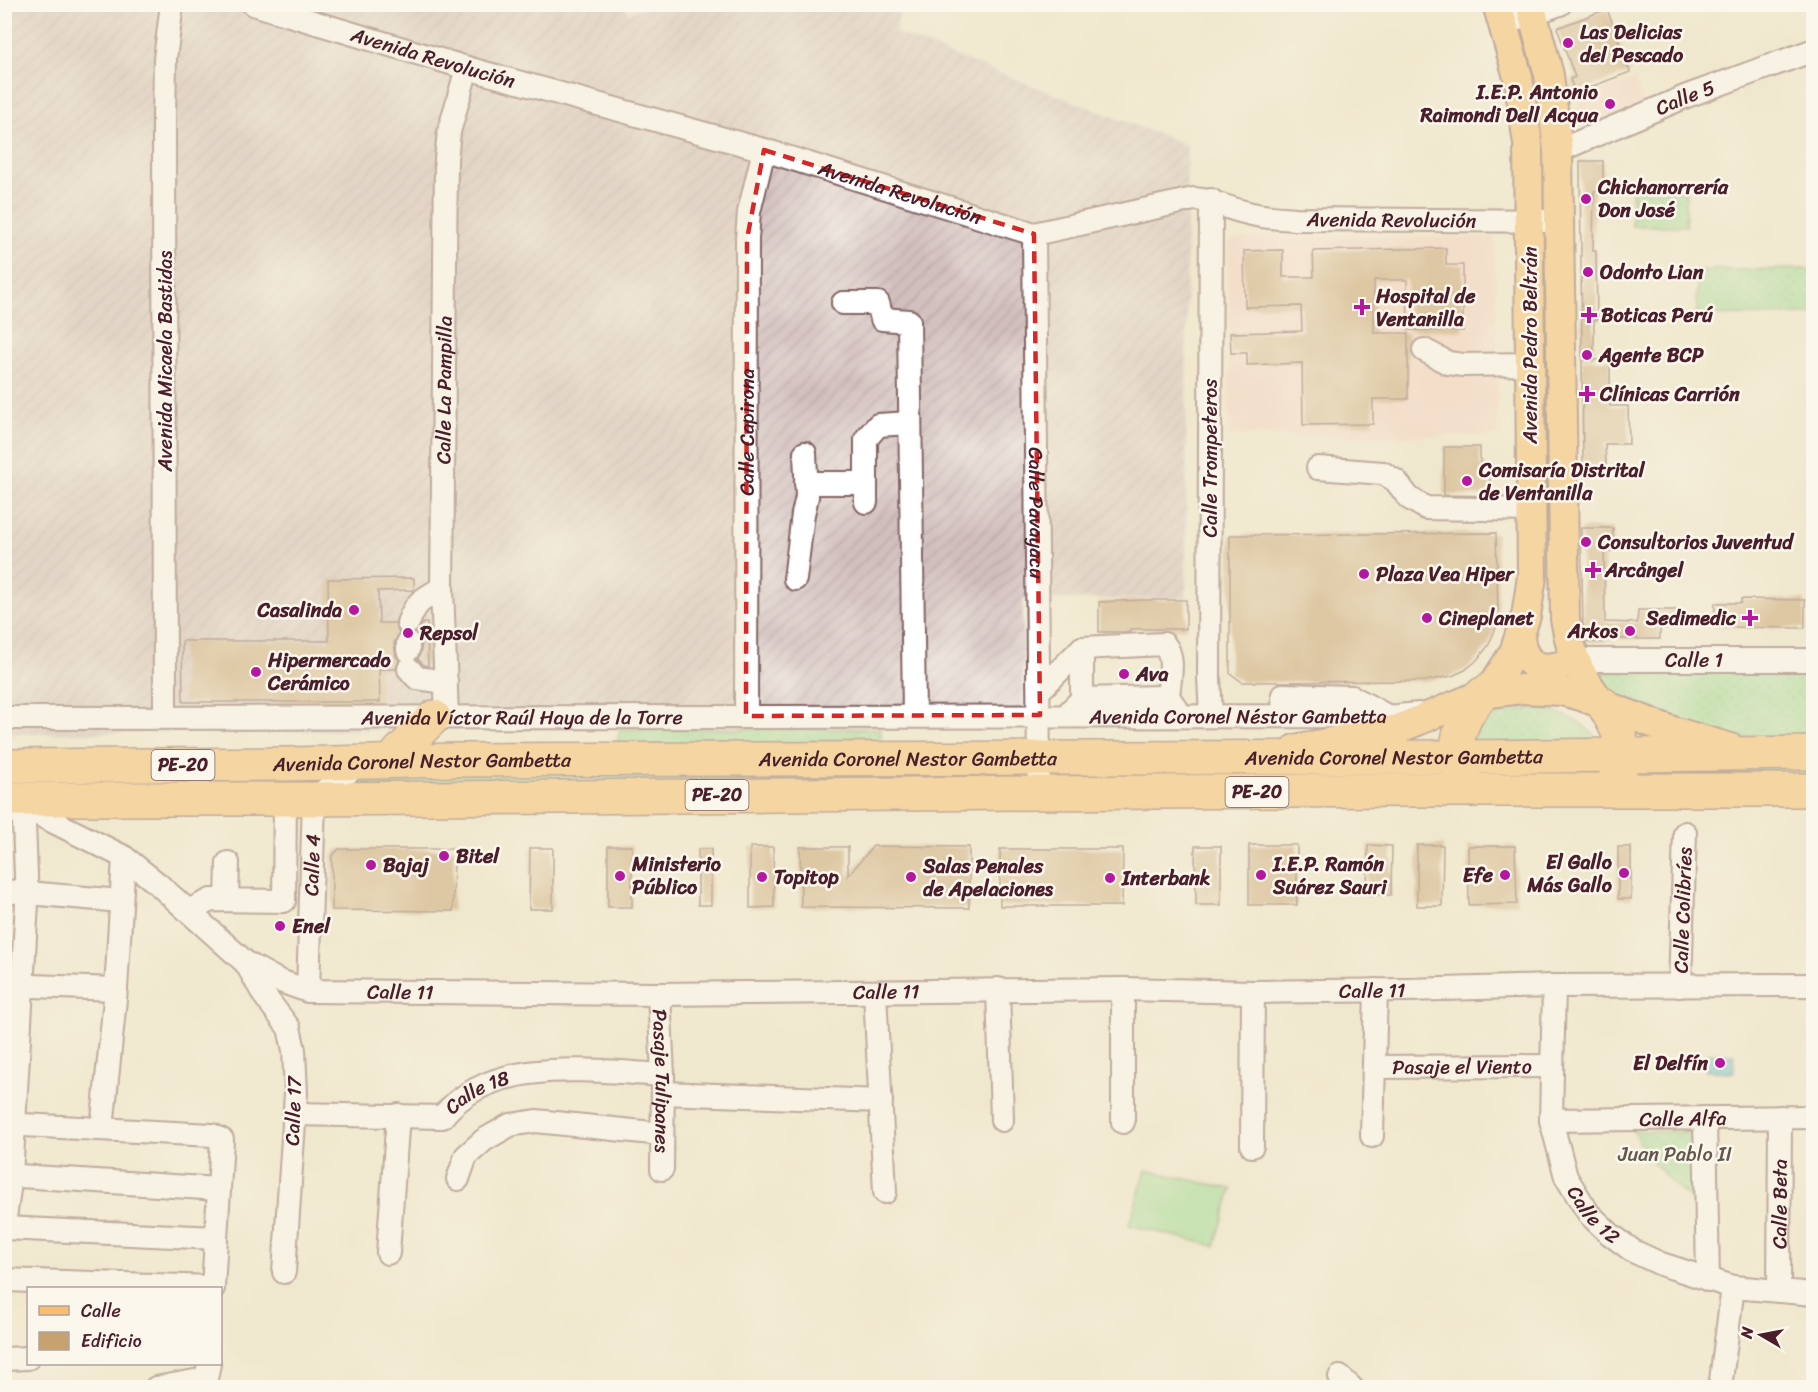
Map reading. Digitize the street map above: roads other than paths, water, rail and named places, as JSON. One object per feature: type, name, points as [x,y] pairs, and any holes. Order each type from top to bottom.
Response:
[{"type":"highway","points":[[1482,694],[1471,707],[1463,722],[1456,757],[1465,781],[1489,790],[1606,778],[1616,772],[1622,764],[1624,755],[1616,729],[1603,704]]},
{"type":"highway","points":[[394,761],[398,753],[432,716]]},
{"type":"highway","name":"Avenida Coronel Nestor Gambetta","points":[[26,766],[394,761],[1456,757],[1814,753]]},
{"type":"highway","points":[[25,799],[45,786],[45,778],[26,766]]},
{"type":"highway","name":"Avenida Coronel Nestor Gambetta","points":[[25,799],[300,799],[1039,792],[1814,790]]},
{"type":"main road","name":"Avenida Pedro Beltrán","points":[[1541,8],[1558,151],[1564,619],[1574,660],[1586,683],[1603,704]]},
{"type":"main road","name":"Avenida Pedro Beltrán","points":[[1257,757],[1398,729],[1482,694],[1506,667],[1520,635],[1528,606],[1532,577],[1528,144],[1518,77],[1500,14]]},
{"type":"main road","points":[[1520,635],[1520,646],[1525,656],[1542,668],[1553,669],[1574,660]]},
{"type":"main road","points":[[1482,694],[1522,688],[1581,696],[1673,731],[1748,753]]},
{"type":"street","name":"Avenida Micaela Bastidas","points":[[165,717],[164,121],[165,58],[172,4]]},
{"type":"street","name":"Avenida Revolución","points":[[253,4],[467,68],[764,150],[1034,234],[1194,200],[1210,200],[1229,208],[1263,217],[1560,221]]},
{"type":"street","points":[[1500,14],[1541,8]]},
{"type":"street","name":"Calle 5","points":[[1558,151],[1687,96],[1814,50]]},
{"type":"street","name":"Calle La Pampilla","points":[[432,716],[446,682],[442,588],[446,159],[451,123],[467,68]]},
{"type":"street","name":"Calle Capirona","points":[[746,716],[747,239],[749,212],[764,150]]},
{"type":"street","name":"Calle Trompeteros","points":[[1210,200],[1209,678],[1211,716]]},
{"type":"street","name":"Calle Pavayacu","points":[[1034,234],[1039,792]]},
{"type":"street","points":[[843,303],[878,303],[882,319],[909,321],[914,716]]},
{"type":"street","points":[[1424,350],[1448,363],[1463,365],[1530,364]]},
{"type":"street","points":[[806,483],[866,492],[866,439],[878,425],[910,423]]},
{"type":"street","points":[[795,579],[807,497],[805,453]]},
{"type":"street","points":[[1318,468],[1383,473],[1396,481],[1409,498],[1426,508],[1532,510]]},
{"type":"street","points":[[432,716],[410,652],[414,608],[421,600],[442,588]]},
{"type":"street","points":[[1039,691],[1082,648],[1164,644],[1169,650],[1173,697]]},
{"type":"street","points":[[1082,648],[1082,699]]},
{"type":"street","points":[[410,652],[446,682]]},
{"type":"street","name":"Calle 1","points":[[1574,660],[1814,660]]},
{"type":"street","points":[[1066,715],[1082,699],[1173,697],[1209,678]]},
{"type":"street","name":"Avenida Coronel Néstor Gambetta","points":[[1040,716],[1066,715],[1173,697],[1211,716],[1284,705],[1386,716],[1438,712]]},
{"type":"street","name":"Avenida Víctor Raúl Haya de la Torre","points":[[4,718],[1040,716]]},
{"type":"street","points":[[188,911],[211,900],[284,901],[300,799],[362,762]]},
{"type":"street","points":[[25,799],[27,893],[14,986],[8,1176],[4,1226],[216,1238]]},
{"type":"street","name":"Calle 11","points":[[25,799],[34,812],[124,857],[158,884],[246,963],[277,980],[308,991],[659,994],[1123,989],[1253,992],[1554,986],[1814,985]]},
{"type":"street","name":"Calle 4","points":[[300,799],[308,991]]},
{"type":"street","name":"Calle Colibríes","points":[[1680,986],[1684,833]]},
{"type":"street","points":[[102,1129],[116,989],[124,857]]},
{"type":"street","points":[[227,900],[228,863]]},
{"type":"street","points":[[4,891],[121,901]]},
{"type":"street","name":"Calle 17","points":[[246,963],[264,995],[289,1028],[294,1050],[296,1093],[284,1272]]},
{"type":"street","points":[[14,986],[116,989]]},
{"type":"street","name":"Calle 12","points":[[1554,986],[1551,1120],[1566,1177],[1589,1214],[1633,1251],[1661,1264],[1733,1287],[1814,1294]]},
{"type":"street","points":[[998,989],[1002,1120]]},
{"type":"street","points":[[1123,989],[1123,1122]]},
{"type":"street","points":[[1372,1136],[1376,990]]},
{"type":"street","points":[[875,992],[885,1192]]},
{"type":"street","points":[[1252,1146],[1253,992]]},
{"type":"street","name":"Pasaje Tulipanes","points":[[659,994],[663,1084],[662,1169]]},
{"type":"street","name":"Pasaje el Viento","points":[[1374,1067],[1551,1066]]},
{"type":"street","name":"Calle 18","points":[[294,1114],[442,1117],[458,1100],[483,1085],[504,1078],[530,1073],[582,1071],[663,1084],[881,1101]]},
{"type":"street","points":[[388,1254],[398,1115]]},
{"type":"street","name":"Calle Beta","points":[[1779,1291],[1780,1117]]},
{"type":"street","name":"Calle Alfa","points":[[1551,1120],[1814,1117]]},
{"type":"street","points":[[1705,1118],[1708,1280]]},
{"type":"street","points":[[458,1179],[466,1156],[484,1140],[510,1125],[536,1121],[662,1134]]},
{"type":"street","points":[[9,1125],[212,1135],[222,1140],[213,1287]]},
{"type":"street","points":[[8,1176],[219,1189]]},
{"type":"street","points":[[4,1280],[187,1287]]},
{"type":"street","points":[[1720,1388],[1733,1287]]},
{"type":"street","points":[[4,1359],[27,1358]]},
{"type":"street","points":[[156,1388],[206,1379],[209,1374],[209,1365]]},
{"type":"water","name":"El Delfín","points":[[1707,1053],[1734,1054],[1734,1072],[1706,1071]]},
{"type":"place","name":"Las Delicias del Pescado","points":[[1568,43]]},
{"type":"place","name":"I.E.P. Antonio Raimondi Dell Acqua","points":[[1610,104]]},
{"type":"place","name":"Chichanorrería Don José","points":[[1586,199]]},
{"type":"place","name":"Odonto Lian","points":[[1588,272]]},
{"type":"place","name":"Hospital de Ventanilla","points":[[1362,307]]},
{"type":"place","name":"Boticas Perú","points":[[1589,315]]},
{"type":"place","name":"Agente BCP","points":[[1587,355]]},
{"type":"place","name":"Clínicas Carrión","points":[[1587,394]]},
{"type":"place","name":"Comisaría Distrital de Ventanilla","points":[[1467,481]]},
{"type":"place","name":"Consultorios Juventud","points":[[1586,542]]},
{"type":"place","name":"Arcångel","points":[[1593,570]]},
{"type":"place","name":"Plaza Vea Hiper","points":[[1364,574]]},
{"type":"place","name":"Casalinda","points":[[354,610]]},
{"type":"place","name":"Cineplanet","points":[[1427,618]]},
{"type":"place","name":"Sedimedic","points":[[1750,618]]},
{"type":"place","name":"Arkos","points":[[1630,631]]},
{"type":"place","name":"Repsol","points":[[408,633]]},
{"type":"place","name":"Hipermercado Cerámico","points":[[256,672]]},
{"type":"place","name":"Ava","points":[[1124,674]]},
{"type":"place","name":"Bitel","points":[[444,856]]},
{"type":"place","name":"Bajaj","points":[[371,865]]},
{"type":"place","name":"El Gallo Más Gallo","points":[[1624,873]]},
{"type":"place","name":"I.E.P. Ramón Suárez Sauri","points":[[1261,875]]},
{"type":"place","name":"Efe","points":[[1505,875]]},
{"type":"place","name":"Ministerio Público","points":[[620,876]]},
{"type":"place","name":"Topitop","points":[[762,877]]},
{"type":"place","name":"Salas Penales de Apelaciones","points":[[911,877]]},
{"type":"place","name":"Interbank","points":[[1110,878]]},
{"type":"place","name":"Enel","points":[[280,926]]},
{"type":"place","name":"El Delfín","points":[[1720,1063]]},
{"type":"park label","name":"Juan Pablo II","points":[[1675,1154]]}]
